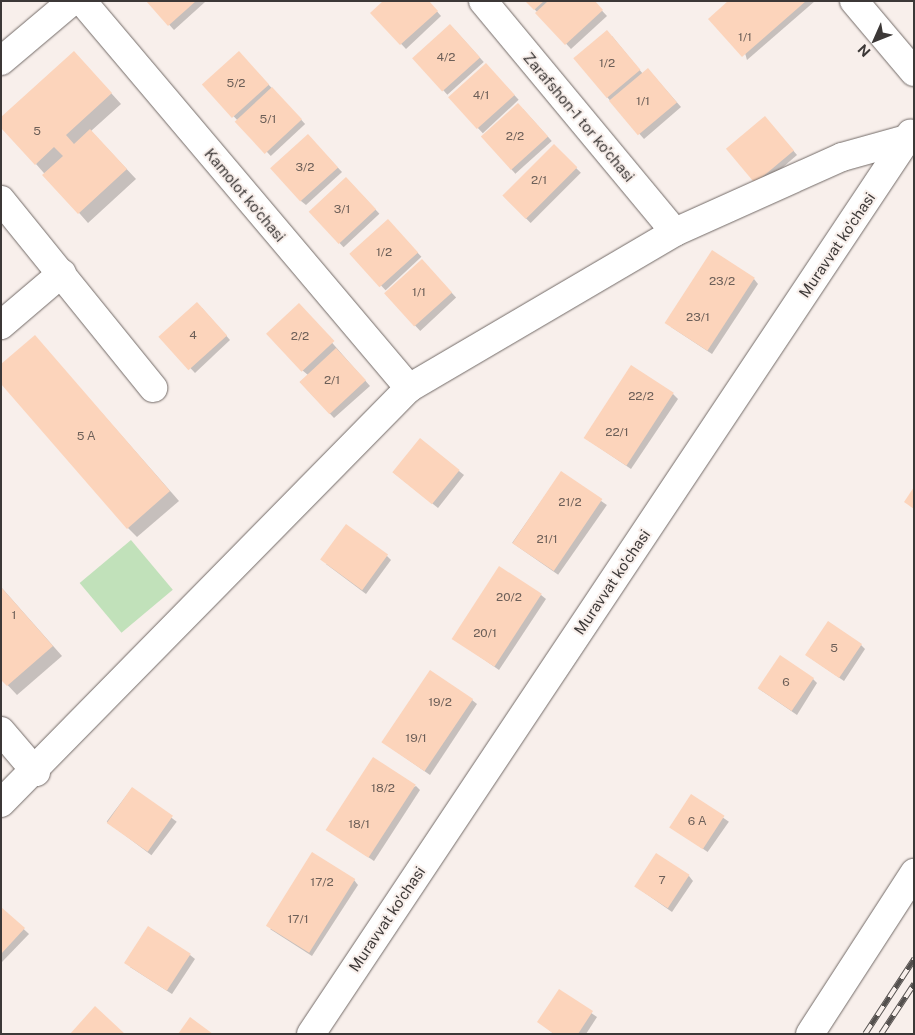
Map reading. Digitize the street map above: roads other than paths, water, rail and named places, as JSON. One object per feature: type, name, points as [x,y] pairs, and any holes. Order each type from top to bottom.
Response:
[{"type":"street","points":[[1,61],[72,1]]},
{"type":"street","name":"Kamolot ko'chasi","points":[[82,1],[409,388]]},
{"type":"street","name":"Zarafshon-1 tor ko'chasi","points":[[483,1],[675,232]]},
{"type":"street","points":[[854,1],[914,72]]},
{"type":"street","points":[[1,803],[36,772],[409,388],[675,232],[842,157],[910,135]]},
{"type":"street","name":"Muravvat ko'chasi","points":[[311,1034],[910,135]]},
{"type":"street","points":[[1,200],[153,388]]},
{"type":"street","points":[[1,325],[62,274]]},
{"type":"street","points":[[1,731],[36,772]]},
{"type":"street","points":[[810,1034],[914,874]]},
{"type":"railway","points":[[865,1034],[914,959]]},
{"type":"railway","points":[[881,1034],[914,984]]}]
